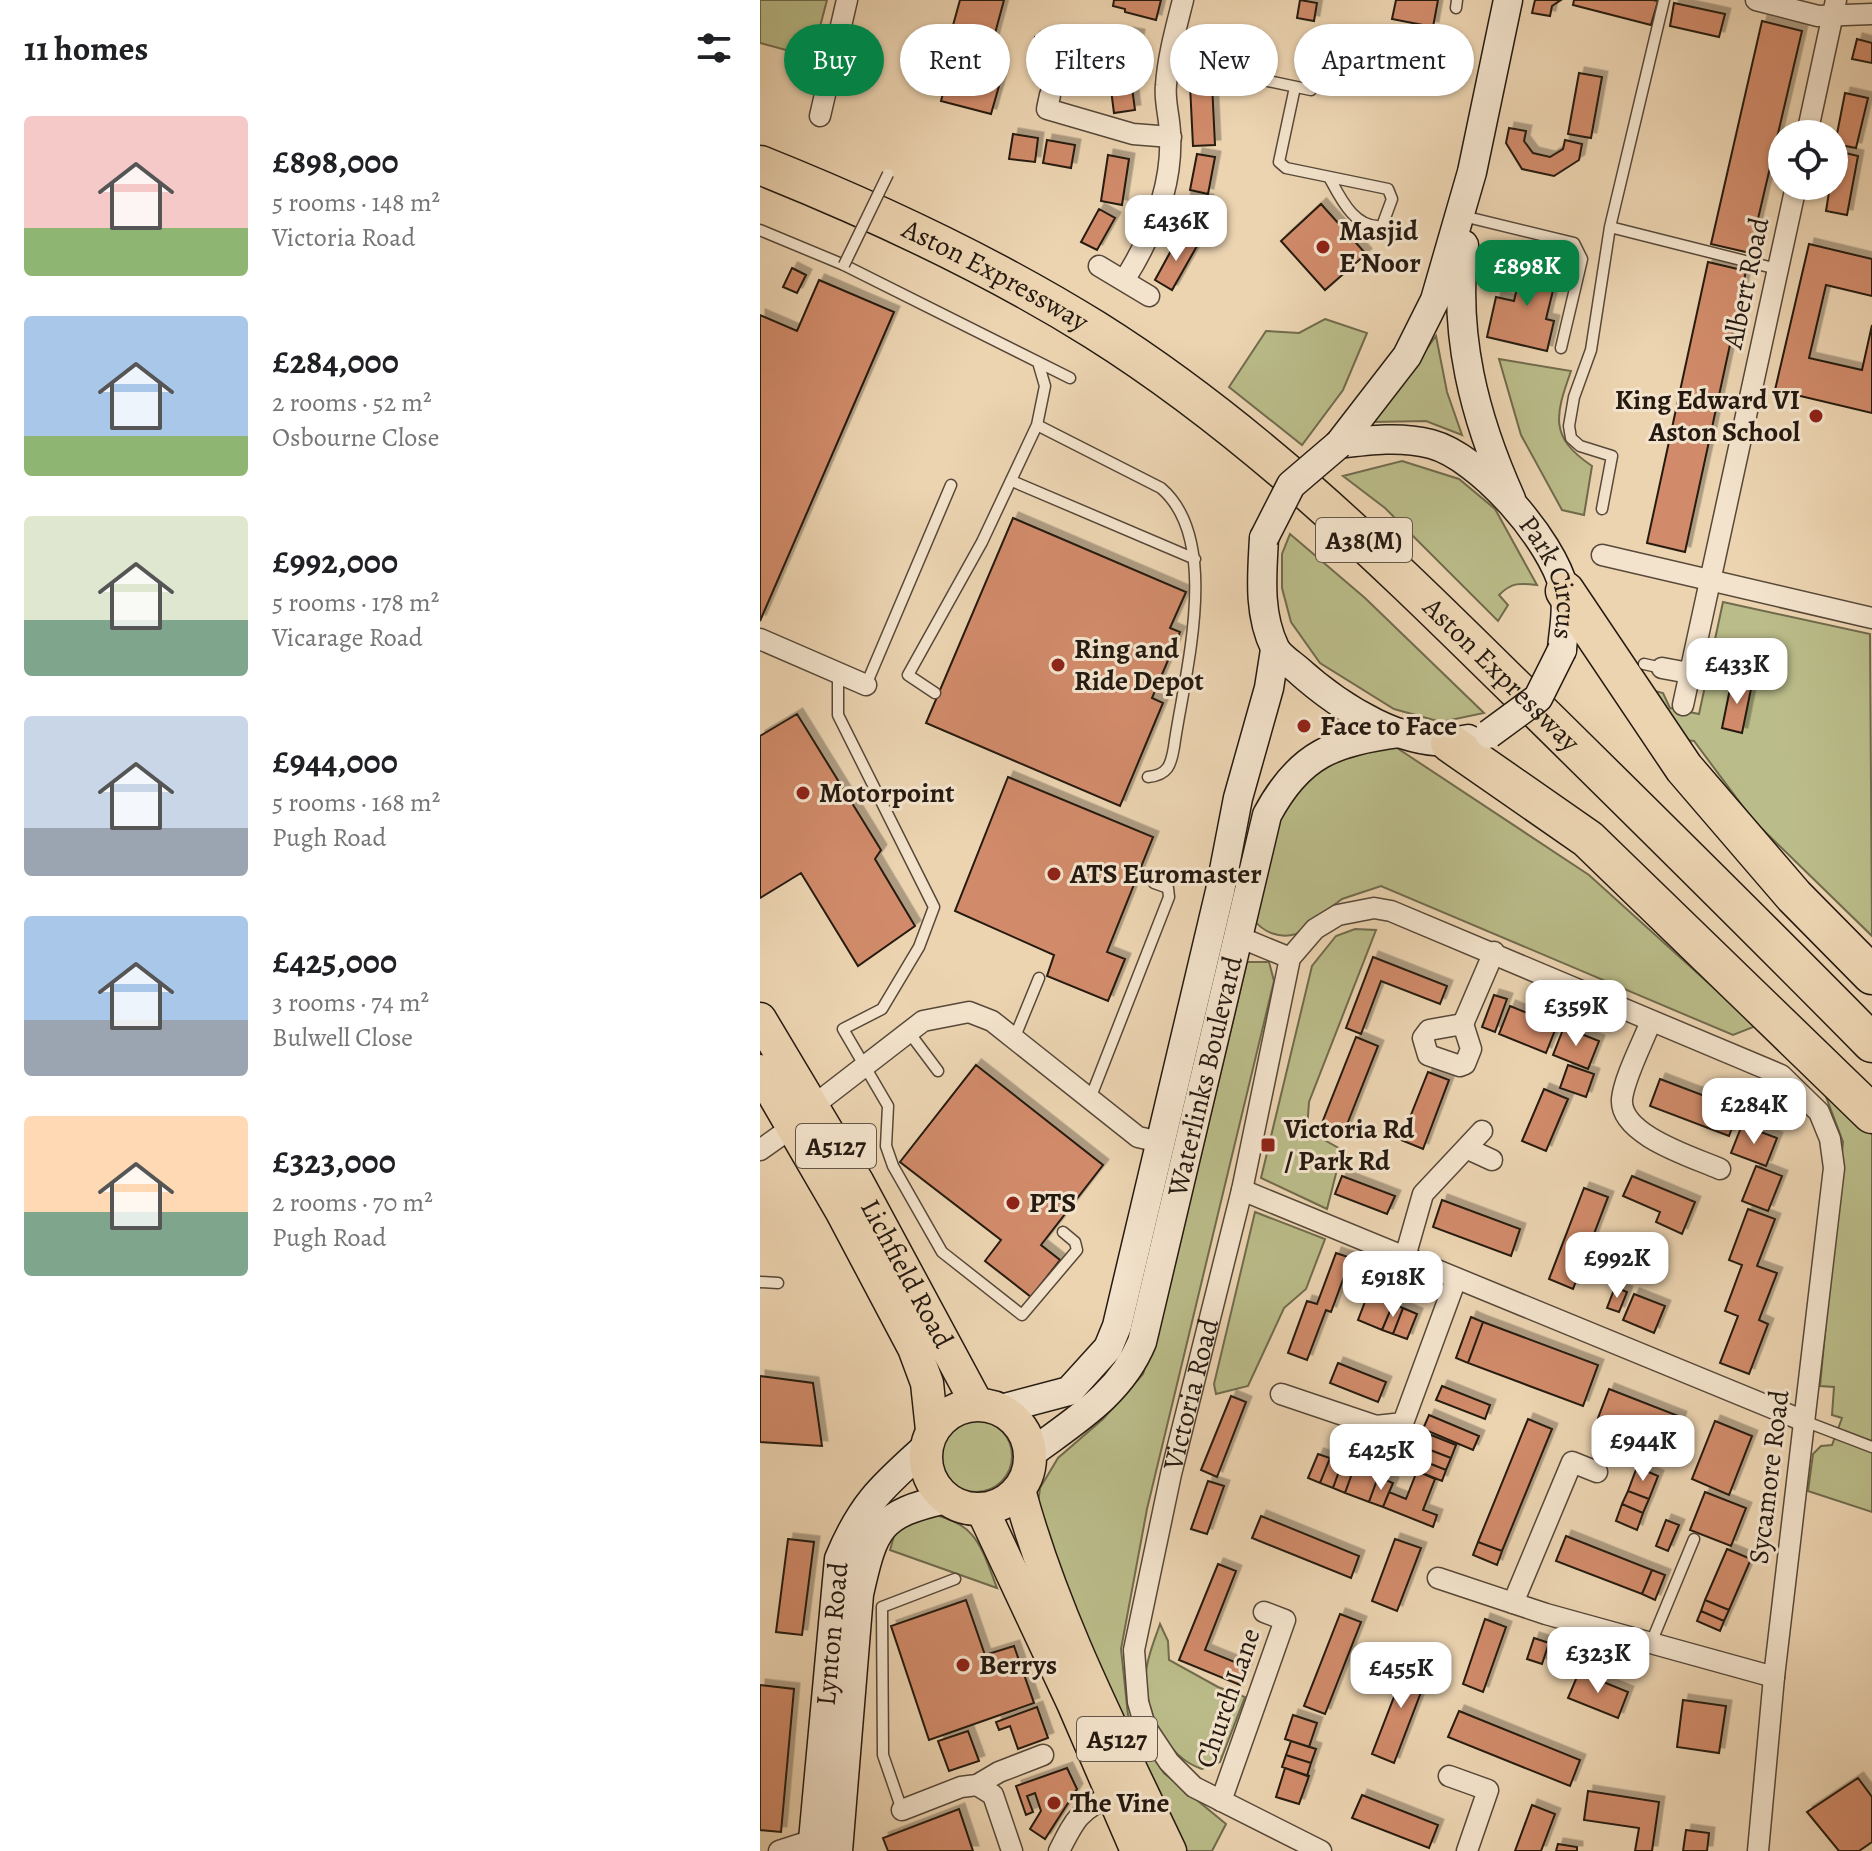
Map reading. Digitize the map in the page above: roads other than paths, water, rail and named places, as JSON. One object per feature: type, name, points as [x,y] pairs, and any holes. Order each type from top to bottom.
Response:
[{"type":"highway","name":"Aston Expressway","points":[[760,165],[843,198],[974,261],[1096,330],[1237,431],[1364,540],[1872,1043]]},
{"type":"highway","points":[[1565,591],[1684,768],[1794,896],[1872,975]]},
{"type":"highway","points":[[1450,743],[1588,839],[1872,1114]]},
{"type":"main road","points":[[1275,650],[1261,601],[1264,538],[1291,485],[1339,444],[1382,393],[1422,331],[1435,300],[1472,172],[1508,0]]},
{"type":"main road","points":[[1472,172],[1460,321],[1465,364],[1497,466],[1514,505]]},
{"type":"main road","name":"Park Circus","points":[[1275,650],[1325,695],[1400,733],[1450,743],[1489,734],[1538,698],[1562,650],[1565,591],[1542,540],[1514,505],[1468,466],[1433,444],[1392,438],[1339,444]]},
{"type":"main road","name":"Waterlinks Boulevard","points":[[989,1407],[1069,1391],[1108,1348],[1117,1326],[1275,650]]},
{"type":"main road","name":"Waterlinks Boulevard","points":[[1030,1454],[1086,1415],[1126,1372],[1142,1342],[1267,815],[1280,791],[1294,775],[1346,740],[1400,733]]},
{"type":"main road","name":"Lichfield Road","points":[[760,1019],[914,1348],[927,1383],[929,1439]]},
{"type":"main road","name":"Lichfield Road","points":[[760,1071],[804,1116],[989,1407]]},
{"type":"main road","points":[[989,1407],[1022,1428],[1030,1454],[1029,1467],[1019,1490],[1003,1503],[982,1509],[963,1508],[946,1499],[929,1476],[929,1439],[951,1411],[989,1407]]},
{"type":"main road","name":"Lynton Road","points":[[821,1847],[839,1559],[872,1496],[929,1439]]},
{"type":"main road","name":"A5127","points":[[1019,1490],[1037,1558],[1089,1680],[1170,1851]]},
{"type":"main road","name":"Lynton Road","points":[[821,1847],[866,1562],[882,1525],[895,1514],[946,1499]]},
{"type":"main road","name":"A5127","points":[[982,1509],[1137,1851]]},
{"type":"street","points":[[820,116],[847,0]]},
{"type":"street","points":[[1125,279],[1153,234],[1164,191],[1171,137],[1165,90],[1168,60],[1183,0]]},
{"type":"street","points":[[1756,0],[1872,14]]},
{"type":"street","points":[[1810,120],[1834,8]]},
{"type":"street","points":[[1050,96],[1047,109],[1133,134],[1171,137]]},
{"type":"street","name":"Albert Road","points":[[1683,705],[1793,200]]},
{"type":"street","points":[[1099,266],[1149,296]]},
{"type":"street","points":[[1602,555],[1872,618]]},
{"type":"street","points":[[760,639],[866,685]]},
{"type":"street","points":[[1653,666],[1689,673]]},
{"type":"street","name":"Victoria Road","points":[[1221,1801],[1194,1787],[1155,1745],[1138,1702],[1134,1650],[1171,1474],[1242,1190],[1290,958],[1315,929],[1338,915],[1374,908],[1391,911],[1494,952]]},
{"type":"street","points":[[1239,937],[1290,958]]},
{"type":"street","points":[[1463,1024],[1494,952],[1651,1021],[1622,1098],[1624,1113],[1650,1139],[1720,1169]]},
{"type":"street","points":[[760,1150],[908,1031],[939,1015],[969,1012],[992,1021],[1138,1137],[1160,1142]]},
{"type":"street","name":"Sycamore Road","points":[[1651,1021],[1781,1075],[1819,1112],[1830,1139],[1834,1168],[1774,1677],[1758,1851]]},
{"type":"street","points":[[1405,1257],[1423,1194],[1482,1131]]},
{"type":"street","points":[[1468,1149],[1492,1160]]},
{"type":"street","points":[[1242,1190],[1804,1421]]},
{"type":"street","points":[[1281,1394],[1376,1426],[1403,1423],[1456,1279]]},
{"type":"street","points":[[1513,1603],[1572,1462],[1597,1472]]},
{"type":"street","points":[[1438,1578],[1513,1603],[1774,1677]]},
{"type":"street","name":"Church Lane","points":[[1264,1612],[1285,1620],[1221,1801],[1321,1851]]},
{"type":"street","points":[[902,1810],[961,1787],[977,1785],[999,1772],[1043,1755]]},
{"type":"street","points":[[1449,1776],[1488,1790],[1467,1851]]},
{"type":"street","points":[[977,1785],[993,1795],[1012,1851]]},
{"type":"street","points":[[1059,1851],[1076,1817],[1087,1807],[1113,1795]]},
{"type":"street","points":[[779,1851],[821,1847]]},
{"type":"lane","points":[[1602,509],[1612,456],[1580,446],[1571,438],[1569,426],[1574,397],[1591,350],[1610,227],[1664,0]]},
{"type":"lane","points":[[1168,60],[1294,87]]},
{"type":"lane","points":[[1294,92],[1279,162],[1286,168],[1329,177],[1391,191],[1392,199],[1382,226],[1375,227],[1346,208],[1329,177]]},
{"type":"lane","points":[[844,265],[888,174]]},
{"type":"lane","points":[[1467,217],[1574,243],[1580,248],[1582,259],[1561,348]]},
{"type":"lane","points":[[1610,227],[1777,269]]},
{"type":"lane","points":[[760,230],[844,265],[1070,378]]},
{"type":"lane","points":[[935,693],[909,679],[911,667],[961,583],[1037,425],[1045,386],[1038,362]]},
{"type":"lane","points":[[1037,425],[1161,488],[1177,502],[1195,559],[1195,589],[1171,765],[1160,776],[1148,777]]},
{"type":"lane","points":[[1012,481],[1195,559]]},
{"type":"lane","points":[[866,685],[951,485]]},
{"type":"lane","points":[[838,673],[838,715],[934,907],[919,947],[882,1009],[843,1029],[888,1106],[886,1146],[893,1166],[942,1252],[1018,1313],[1026,1315],[1077,1250],[1075,1242],[1063,1232]]},
{"type":"lane","points":[[1090,1099],[1169,897],[1168,888],[1154,883]]},
{"type":"lane","points":[[1014,1039],[1039,978]]},
{"type":"lane","points":[[908,1031],[938,1071]]},
{"type":"lane","points":[[760,1282],[778,1283]]},
{"type":"lane","points":[[1804,1421],[1872,1447]]},
{"type":"lane","points":[[1651,1643],[1694,1539]]},
{"type":"lane","points":[[902,1810],[883,1755],[882,1607],[955,1579]]},
{"type":"place","name":"Masjid E Noor","points":[[1323,247]]},
{"type":"place","name":"King Edward VI Aston School","points":[[1816,416]]},
{"type":"place","name":"Ring and Ride Depot","points":[[1058,665]]},
{"type":"place","name":"Face to Face","points":[[1304,726]]},
{"type":"place","name":"Motorpoint","points":[[803,793]]},
{"type":"place","name":"ATS Euromaster","points":[[1054,874]]},
{"type":"place","name":"Victoria Rd / Park Rd","points":[[1268,1145]]},
{"type":"place","name":"PTS","points":[[1013,1203]]},
{"type":"place","name":"Berrys","points":[[963,1665]]},
{"type":"place","name":"The Vine","points":[[1054,1803]]}]
